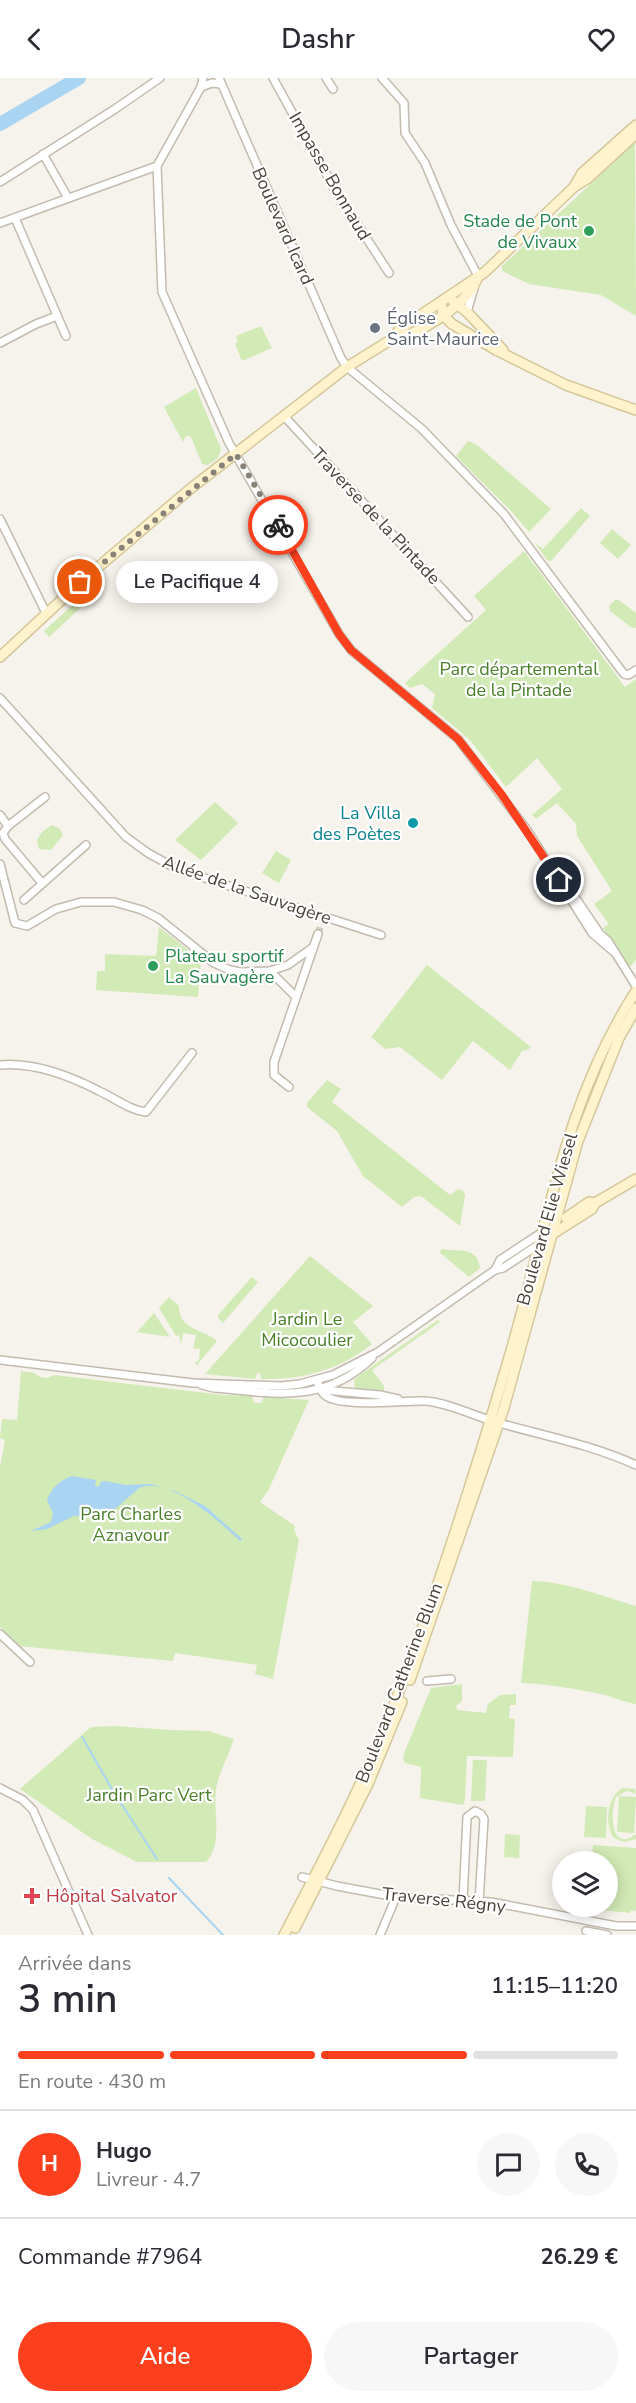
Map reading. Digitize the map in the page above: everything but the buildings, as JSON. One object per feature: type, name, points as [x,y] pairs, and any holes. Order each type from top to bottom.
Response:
[{"type":"street","points":[[0,182],[115,110],[160,78]]},
{"type":"street","points":[[203,78],[201,87],[157,166],[162,292],[227,440],[345,642],[351,650],[458,739],[502,795],[556,873],[569,887],[636,986]]},
{"type":"street","name":"Impasse Bonnaud","points":[[273,78],[334,188],[389,273]]},
{"type":"street","points":[[326,78],[333,89]]},
{"type":"street","points":[[382,78],[404,103],[405,133],[424,163],[446,215],[478,276],[467,312]]},
{"type":"street","name":"Boulevard Icard","points":[[201,87],[220,81],[341,358],[347,367]]},
{"type":"street","points":[[574,187],[582,173],[636,125]]},
{"type":"street","points":[[0,657],[95,569],[236,454],[347,367],[392,339],[400,329],[478,276],[574,187],[587,179],[636,134]]},
{"type":"street","points":[[43,154],[68,198]]},
{"type":"street","points":[[0,223],[157,166]]},
{"type":"street","points":[[15,218],[66,336]]},
{"type":"street","points":[[392,339],[404,337],[443,315],[474,287]]},
{"type":"street","points":[[444,300],[457,304],[467,312],[509,356]]},
{"type":"street","points":[[443,315],[444,300]]},
{"type":"street","points":[[443,315],[470,335],[566,385],[636,410]]},
{"type":"street","points":[[0,343],[57,316]]},
{"type":"street","points":[[470,335],[478,325]]},
{"type":"street","points":[[347,367],[422,429],[504,514],[624,674],[628,675],[636,670]]},
{"type":"street","name":"Traverse de la Pintade","points":[[284,416],[468,617]]},
{"type":"street","points":[[0,519],[46,613]]},
{"type":"street","name":"Allée de la Sauvagère","points":[[0,698],[126,837],[148,853],[177,869],[322,921],[381,935]]},
{"type":"street","points":[[42,883],[5,839],[3,832],[45,797]]},
{"type":"street","points":[[0,815],[8,826]]},
{"type":"street","points":[[24,900],[86,845]]},
{"type":"street","points":[[1,869],[15,923],[20,926],[27,926],[56,909],[81,902],[114,902],[142,910],[158,918],[222,967],[241,972],[270,971],[288,965],[312,948]]},
{"type":"street","points":[[289,1087],[274,1075],[273,1062],[318,934]]},
{"type":"street","points":[[270,971],[296,996]]},
{"type":"street","name":"Boulevard Elie Wiesel","points":[[494,1421],[557,1172],[587,1085],[612,1030],[636,992]]},
{"type":"street","name":"Boulevard Elie Wiesel","points":[[494,1421],[554,1230],[578,1141],[619,1038],[636,1008]]},
{"type":"street","points":[[0,1065],[32,1066],[98,1090],[137,1111],[146,1112],[192,1053]]},
{"type":"street","points":[[0,1360],[193,1383],[281,1386],[317,1381],[378,1352],[495,1270],[503,1268],[538,1245],[554,1230],[592,1209],[595,1203],[636,1179]]},
{"type":"street","points":[[495,1270],[500,1260],[541,1233],[554,1230]]},
{"type":"street","points":[[193,1383],[214,1388],[302,1394],[344,1379],[365,1365],[378,1352]]},
{"type":"street","points":[[317,1381],[324,1396],[335,1400],[384,1402],[405,1400],[438,1403],[494,1421],[606,1451],[636,1465]]},
{"type":"street","name":"Boulevard Catherine Blum","points":[[291,1935],[360,1785],[396,1699],[494,1421]]},
{"type":"street","points":[[0,1634],[30,1662]]},
{"type":"street","points":[[427,1681],[451,1679]]},
{"type":"street","points":[[0,1788],[22,1800],[33,1810],[88,1935]]},
{"type":"street","points":[[463,1901],[467,1817],[476,1811],[484,1819],[479,1902]]},
{"type":"street","name":"Traverse Régny","points":[[302,1877],[396,1897],[479,1902],[616,1926],[636,1926]]},
{"type":"street","name":"Boulevard Catherine Blum","points":[[284,1935],[316,1881]]},
{"type":"street","points":[[380,1935],[396,1897]]},
{"type":"street","points":[[587,1920],[585,1933],[607,1935]]},
{"type":"green space","name":"Stade de Pont de Vivaux","points":[[635,143],[636,316],[601,295],[529,284],[502,271],[502,266]]},
{"type":"green space","points":[[261,326],[272,348],[242,361],[235,344],[238,342],[236,336]]},
{"type":"green space","points":[[196,388],[221,449],[218,458],[208,465],[202,464],[191,437],[186,436],[183,442],[164,407]]},
{"type":"green space","points":[[468,441],[477,445],[551,509],[529,532],[456,456]]},
{"type":"green space","points":[[581,508],[590,516],[551,561],[548,561],[535,543],[543,549]]},
{"type":"green space","points":[[612,529],[631,545],[618,559],[600,543]]},
{"type":"green space","name":"Parc départemental de la Pintade","points":[[524,551],[625,687],[636,679],[636,960],[630,967],[603,928],[609,924],[594,904],[612,891],[577,836],[576,824],[557,803],[536,819],[532,815],[562,789],[537,758],[506,787],[470,740],[432,708],[435,694],[422,684],[410,688],[405,683],[486,610],[474,596]]},
{"type":"green space","points":[[87,592],[92,597],[49,637],[44,631]]},
{"type":"green space","points":[[615,600],[619,600],[636,613],[636,628],[631,627],[610,611],[609,606]]},
{"type":"green space","points":[[215,802],[238,823],[201,860],[175,840]]},
{"type":"green space","points":[[52,825],[59,828],[63,835],[51,850],[39,849],[37,840],[42,832]]},
{"type":"green space","points":[[276,851],[291,860],[279,883],[262,873]]},
{"type":"green space","name":"Plateau sportif La Sauvagère","points":[[159,927],[201,960],[198,997],[96,990],[97,971],[105,971],[105,954],[156,956]]},
{"type":"green space","points":[[427,965],[531,1047],[522,1051],[510,1070],[473,1041],[442,1080],[400,1047],[385,1049],[371,1037]]},
{"type":"green space","points":[[327,1080],[341,1089],[332,1102],[450,1195],[458,1189],[463,1191],[465,1195],[460,1226],[421,1196],[414,1197],[402,1207],[363,1176],[337,1131],[307,1107],[307,1103]]},
{"type":"green space","points":[[442,1249],[471,1253],[478,1261],[480,1268],[469,1277],[439,1252]]},
{"type":"green space","name":"Jardin Le Micocoulier","points":[[310,1256],[373,1306],[353,1322],[372,1344],[347,1361],[333,1367],[291,1378],[261,1379],[260,1373],[257,1373],[255,1379],[205,1374]]},
{"type":"green space","points":[[252,1277],[258,1282],[223,1323],[218,1315]]},
{"type":"green space","points":[[169,1297],[179,1306],[180,1314],[187,1324],[217,1341],[197,1365],[195,1363],[199,1360],[200,1349],[193,1348],[196,1335],[183,1333],[181,1345],[179,1335],[176,1336],[159,1308]]},
{"type":"green space","points":[[154,1313],[170,1337],[137,1332]]},
{"type":"green space","points":[[438,1320],[440,1322],[372,1370],[384,1386],[384,1391],[355,1388],[354,1379]]},
{"type":"green space","name":"Parc Charles Aznavour","points":[[21,1371],[47,1378],[54,1375],[223,1395],[252,1396],[254,1403],[261,1403],[264,1397],[309,1400],[269,1489],[260,1502],[295,1526],[294,1530],[299,1540],[273,1679],[255,1674],[257,1665],[175,1653],[173,1661],[19,1646],[0,1627],[0,1467],[5,1440],[0,1438],[2,1419],[17,1420]]},
{"type":"green space","points":[[532,1581],[572,1587],[636,1606],[636,1704],[573,1689],[521,1683]]},
{"type":"green space","points":[[462,1684],[462,1701],[456,1706],[457,1710],[486,1713],[488,1704],[500,1695],[516,1694],[516,1705],[510,1705],[509,1718],[515,1719],[513,1757],[467,1756],[463,1805],[420,1798],[421,1767],[405,1763],[403,1758],[405,1751],[431,1688]]},
{"type":"green space","name":"Jardin Parc Vert","points":[[116,1726],[208,1731],[234,1739],[217,1784],[215,1845],[206,1862],[137,1862],[92,1839],[20,1789],[91,1727]]},
{"type":"green space","points":[[473,1760],[487,1760],[485,1801],[471,1801]]},
{"type":"green space","points":[[623,1788],[635,1789],[636,1794],[627,1791],[616,1797],[614,1803],[613,1820],[617,1835],[621,1839],[627,1839],[636,1834],[636,1839],[624,1842],[614,1838],[608,1818],[613,1797]]},
{"type":"green space","points":[[619,1796],[636,1797],[634,1833],[617,1832]]},
{"type":"green space","points":[[586,1806],[607,1807],[606,1838],[584,1837]]},
{"type":"green space","points":[[505,1834],[520,1835],[519,1858],[504,1857]]},
{"type":"green space","points":[[593,1845],[636,1848],[636,1911],[618,1912],[618,1851],[593,1851]]},
{"type":"water","points":[[72,1476],[96,1480],[95,1485],[98,1487],[102,1481],[105,1481],[126,1485],[151,1484],[164,1488],[151,1486],[139,1488],[106,1517],[74,1516],[47,1529],[31,1531],[51,1522],[53,1513],[47,1501],[48,1497],[56,1486]]},
{"type":"water","points":[[165,1488],[205,1506],[242,1539],[240,1541],[193,1502]]},
{"type":"waterway","points":[[0,124],[79,78]]},
{"type":"waterway","points":[[82,1737],[113,1791],[157,1859]]},
{"type":"waterway","points":[[169,1878],[223,1935]]},
{"type":"tunnel","points":[[318,934],[321,925]]},
{"type":"way so far","points":[[80,582],[190,489],[236,454],[278,525]]},
{"type":"place","name":"Stade de Pont de Vivaux","points":[[589,231]]},
{"type":"place","name":"Église Saint-Maurice","points":[[375,328]]},
{"type":"place","name":"Le Pacifique 4","points":[[80,582]]},
{"type":"place","name":"La Villa des Poètes","points":[[413,823]]},
{"type":"place","name":"Plateau sportif La Sauvagère","points":[[153,966]]},
{"type":"place","name":"Hôpital Salvator","points":[[32,1896]]},
{"type":"route","points":[[278,525],[339,634],[351,650],[458,739],[502,795],[559,880]]}]
